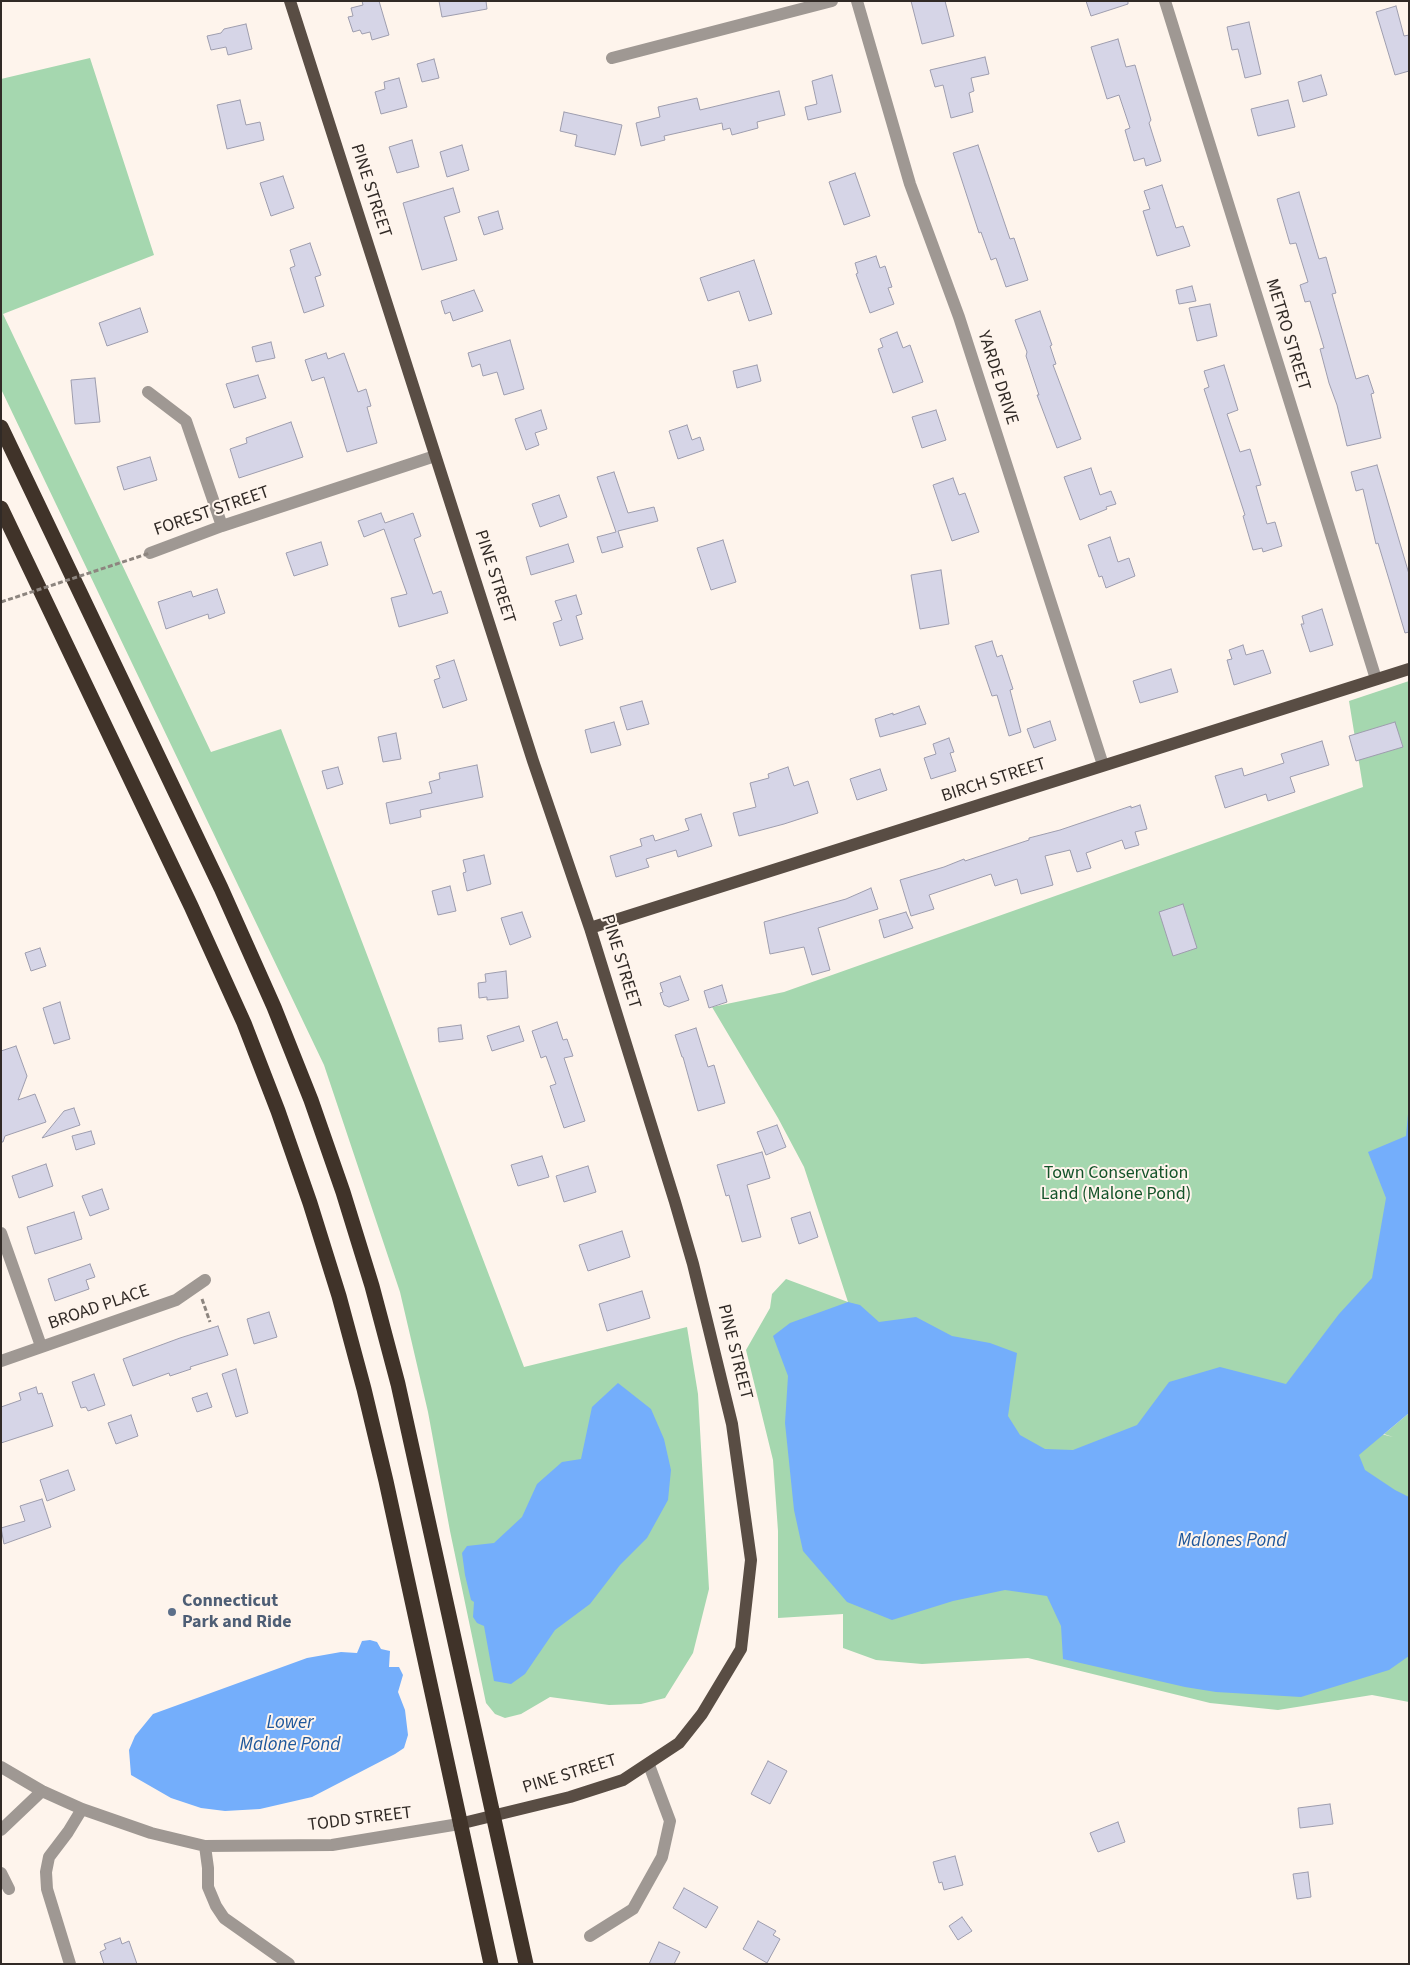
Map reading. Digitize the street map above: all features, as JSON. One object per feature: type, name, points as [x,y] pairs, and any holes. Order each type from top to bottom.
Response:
[{"type":"highway","points":[[1,427],[221,888],[274,1007],[311,1100],[343,1192],[372,1286],[398,1384],[526,1964]]},
{"type":"highway","points":[[1,508],[191,906],[244,1023],[288,1139],[339,1296],[364,1389],[491,1964]]},
{"type":"main road","name":"PINE STREET","points":[[290,1],[533,761],[590,928],[693,1264],[732,1424],[751,1560],[741,1649],[702,1714],[679,1743],[649,1765],[623,1780],[570,1797],[459,1824]]},
{"type":"main road","name":"BIRCH STREET","points":[[590,928],[1103,764],[1409,669]]},
{"type":"street","points":[[612,58],[832,1]]},
{"type":"street","name":"YARDE DRIVE","points":[[858,1],[910,184],[959,317],[1103,764]]},
{"type":"street","name":"METRO STREET","points":[[1165,1],[1376,679]]},
{"type":"street","points":[[148,392],[186,421],[222,526]]},
{"type":"street","name":"FOREST STREET","points":[[150,553],[222,526],[435,456]]},
{"type":"street","points":[[1,1233],[41,1346]]},
{"type":"street","name":"BROAD PLACE","points":[[1,1361],[176,1300],[200,1283]]},
{"type":"street","points":[[590,1936],[633,1909],[662,1857],[670,1821],[649,1765]]},
{"type":"street","name":"TODD STREET","points":[[1,1767],[42,1791],[82,1809],[151,1833],[205,1846],[332,1845],[459,1824]]},
{"type":"street","points":[[1,1830],[42,1791]]},
{"type":"street","points":[[70,1964],[47,1889],[46,1872],[49,1857],[82,1809]]},
{"type":"street","points":[[205,1846],[208,1887],[216,1906],[224,1918],[289,1964]]},
{"type":"street","points":[[1,1873],[9,1889]]},
{"type":"path","name":"FOREST STREET","points":[[1,602],[150,553]]},
{"type":"path","points":[[200,1283],[210,1322]]},
{"type":"green space","points":[[90,58],[154,255],[3,314],[211,752],[281,729],[524,1367],[687,1327],[698,1394],[709,1589],[693,1653],[665,1698],[641,1704],[609,1705],[550,1697],[521,1714],[505,1718],[495,1714],[486,1703],[450,1531],[428,1412],[400,1292],[324,1065],[1,389],[1,79]]},
{"type":"green space","name":"Town Conservation Land (Malone Pond)","points":[[1409,681],[1409,1314],[1354,1427],[1393,1437],[1384,1434],[1409,1413],[1409,1702],[1372,1695],[1278,1710],[1210,1703],[1028,1658],[922,1664],[876,1660],[843,1648],[843,1614],[778,1618],[778,1531],[773,1460],[746,1350],[770,1308],[772,1294],[786,1279],[848,1302],[804,1167],[778,1118],[712,1007],[784,992],[1363,787],[1349,701]]},
{"type":"water","name":"Malones Pond","points":[[1409,1103],[1409,1413],[1359,1455],[1365,1470],[1409,1497],[1409,1656],[1389,1670],[1301,1697],[1216,1692],[1185,1687],[1063,1659],[1061,1626],[1047,1596],[1005,1590],[953,1601],[892,1620],[847,1602],[803,1551],[794,1510],[785,1423],[788,1376],[773,1336],[790,1323],[848,1302],[860,1305],[879,1322],[916,1317],[952,1336],[990,1343],[1017,1353],[1008,1416],[1020,1435],[1045,1449],[1073,1450],[1137,1425],[1169,1382],[1220,1367],[1286,1384],[1339,1314],[1372,1278],[1386,1198],[1368,1152],[1406,1136]]},
{"type":"water","points":[[618,1383],[651,1409],[664,1439],[671,1470],[668,1500],[647,1538],[620,1565],[590,1604],[555,1630],[525,1674],[511,1684],[494,1681],[484,1626],[477,1623],[473,1617],[474,1602],[471,1600],[462,1553],[467,1546],[494,1543],[522,1517],[537,1484],[562,1462],[581,1459],[592,1407]]},
{"type":"water","name":"Lower Malone Pond","points":[[370,1640],[377,1642],[381,1649],[390,1651],[389,1667],[399,1667],[403,1675],[398,1692],[405,1710],[408,1735],[404,1748],[395,1754],[312,1797],[260,1809],[225,1811],[201,1808],[171,1798],[131,1775],[129,1750],[135,1736],[153,1714],[307,1658],[341,1652],[357,1653],[362,1641]]},
{"type":"building","points":[[362,1],[379,1],[389,35],[372,40],[370,32],[362,34],[360,30],[353,32],[348,17],[353,16],[351,8],[363,5]]},
{"type":"building","points":[[439,1],[486,1],[487,9],[442,17]]},
{"type":"building","points":[[911,1],[945,1],[954,36],[922,44]]},
{"type":"building","points":[[1086,1],[1128,1],[1128,4],[1091,16]]},
{"type":"building","points":[[1396,6],[1404,36],[1409,35],[1409,71],[1395,75],[1376,12]]},
{"type":"building","points":[[1249,22],[1261,74],[1245,78],[1238,49],[1232,50],[1227,27]]},
{"type":"building","points":[[246,24],[252,49],[228,55],[226,47],[211,50],[207,36],[221,33],[224,29]]},
{"type":"building","points":[[1118,39],[1126,67],[1135,65],[1151,120],[1149,123],[1161,161],[1146,166],[1144,158],[1134,161],[1125,130],[1130,128],[1119,95],[1107,99],[1091,47]]},
{"type":"building","points":[[985,57],[989,74],[971,78],[974,91],[969,93],[973,112],[951,118],[943,85],[935,87],[930,70]]},
{"type":"building","points":[[434,59],[439,78],[422,82],[417,64]]},
{"type":"building","points":[[832,75],[841,112],[808,120],[805,107],[817,104],[812,81]]},
{"type":"building","points":[[1321,75],[1327,95],[1303,102],[1298,82]]},
{"type":"building","points":[[399,78],[407,107],[381,114],[375,92],[385,89],[384,82]]},
{"type":"building","points":[[779,91],[785,115],[757,122],[758,128],[732,135],[730,128],[723,130],[722,123],[664,136],[665,140],[641,146],[636,123],[660,117],[658,107],[697,98],[700,110]]},
{"type":"building","points":[[240,100],[246,125],[260,122],[264,140],[227,149],[217,105]]},
{"type":"building","points":[[1288,100],[1295,127],[1258,136],[1251,109]]},
{"type":"building","points":[[564,112],[622,125],[615,155],[575,146],[577,135],[560,131]]},
{"type":"building","points":[[412,140],[419,167],[397,173],[389,147]]},
{"type":"building","points":[[462,145],[469,170],[447,177],[440,152]]},
{"type":"building","points":[[978,145],[1010,239],[1014,238],[1028,280],[1006,287],[996,258],[991,260],[981,232],[979,233],[953,153]]},
{"type":"building","points":[[855,173],[870,216],[844,225],[829,182]]},
{"type":"building","points":[[283,176],[294,208],[271,216],[260,183]]},
{"type":"building","points":[[1162,185],[1176,228],[1183,226],[1190,246],[1157,256],[1143,211],[1150,209],[1144,191]]},
{"type":"building","points":[[453,188],[460,212],[444,217],[457,260],[422,270],[403,203]]},
{"type":"building","points":[[1299,192],[1319,259],[1326,257],[1336,293],[1332,294],[1356,379],[1368,375],[1374,393],[1371,394],[1381,438],[1347,446],[1320,349],[1324,348],[1310,301],[1305,302],[1300,285],[1308,282],[1296,243],[1290,244],[1277,199]]},
{"type":"building","points":[[498,211],[503,229],[484,235],[478,217]]},
{"type":"building","points":[[310,243],[321,275],[315,277],[324,306],[304,313],[290,268],[295,266],[290,250]]},
{"type":"building","points":[[876,256],[880,268],[885,266],[892,287],[888,288],[894,304],[870,313],[856,274],[858,273],[855,263]]},
{"type":"building","points":[[754,260],[772,314],[749,321],[739,291],[708,301],[700,278]]},
{"type":"building","points":[[1192,286],[1196,301],[1179,304],[1176,290]]},
{"type":"building","points":[[474,290],[483,311],[453,321],[450,312],[445,314],[441,301]]},
{"type":"building","points":[[1210,304],[1217,336],[1197,341],[1189,308]]},
{"type":"building","points":[[140,308],[148,332],[107,346],[99,323]]},
{"type":"building","points":[[1040,311],[1052,345],[1050,346],[1056,364],[1053,365],[1081,439],[1057,448],[1037,395],[1039,395],[1026,356],[1027,352],[1015,320]]},
{"type":"building","points":[[897,332],[903,348],[910,345],[923,382],[893,393],[878,349],[883,347],[880,339]]},
{"type":"building","points":[[510,340],[524,389],[504,395],[497,372],[483,376],[480,364],[472,367],[468,353]]},
{"type":"building","points":[[271,342],[275,358],[256,362],[252,347]]},
{"type":"building","points":[[326,353],[328,359],[344,353],[358,392],[366,389],[371,406],[367,407],[377,443],[347,452],[324,377],[312,381],[305,360]]},
{"type":"building","points":[[757,365],[761,381],[737,388],[733,371]]},
{"type":"building","points":[[1224,365],[1238,410],[1227,414],[1240,452],[1250,449],[1261,485],[1256,486],[1267,524],[1275,522],[1282,546],[1263,552],[1262,548],[1253,550],[1243,516],[1245,515],[1204,389],[1209,387],[1204,371]]},
{"type":"building","points":[[258,375],[266,398],[234,408],[226,384]]},
{"type":"building","points":[[95,378],[100,422],[75,424],[71,380]]},
{"type":"building","points":[[541,410],[547,429],[535,433],[539,445],[526,450],[515,419]]},
{"type":"building","points":[[936,410],[946,440],[922,448],[912,417]]},
{"type":"building","points":[[291,422],[303,457],[239,478],[230,449],[247,443],[246,438]]},
{"type":"building","points":[[687,425],[692,440],[700,437],[704,450],[678,459],[669,431]]},
{"type":"building","points":[[150,457],[157,480],[124,490],[117,467]]},
{"type":"building","points":[[1377,465],[1409,574],[1409,632],[1405,633],[1378,543],[1376,544],[1363,489],[1356,491],[1351,472]]},
{"type":"building","points":[[1091,468],[1100,495],[1111,491],[1116,504],[1080,520],[1064,477]]},
{"type":"building","points":[[614,472],[628,513],[654,507],[658,521],[618,531],[623,547],[602,553],[597,537],[616,532],[597,477]]},
{"type":"building","points":[[953,478],[959,495],[965,493],[979,532],[952,541],[933,485]]},
{"type":"building","points":[[559,495],[567,517],[540,527],[532,504]]},
{"type":"building","points":[[381,513],[385,523],[413,513],[421,536],[414,539],[433,594],[441,591],[448,613],[399,627],[391,598],[407,594],[384,529],[364,537],[358,521]]},
{"type":"building","points":[[1110,537],[1118,562],[1129,558],[1135,576],[1106,588],[1102,576],[1099,577],[1088,545]]},
{"type":"building","points":[[723,540],[736,582],[711,590],[697,548]]},
{"type":"building","points":[[321,542],[328,565],[294,576],[286,553]]},
{"type":"building","points":[[568,544],[574,562],[531,575],[526,557]]},
{"type":"building","points":[[941,570],[949,624],[920,629],[911,575]]},
{"type":"building","points":[[217,589],[225,613],[209,619],[208,614],[166,629],[158,602],[191,591],[193,597]]},
{"type":"building","points":[[576,595],[582,614],[576,616],[583,639],[560,646],[553,623],[562,620],[555,601]]},
{"type":"building","points":[[1322,609],[1333,645],[1310,652],[1301,624],[1304,624],[1302,616]]},
{"type":"building","points":[[992,641],[997,657],[1002,655],[1013,689],[1010,690],[1021,732],[1009,736],[997,695],[992,696],[975,646]]},
{"type":"building","points":[[1243,645],[1246,655],[1263,650],[1271,673],[1234,685],[1227,660],[1232,659],[1229,650]]},
{"type":"building","points":[[454,660],[467,700],[443,708],[434,680],[440,678],[436,666]]},
{"type":"building","points":[[1171,669],[1178,692],[1140,703],[1133,681]]},
{"type":"building","points":[[642,701],[649,724],[627,730],[620,707]]},
{"type":"building","points":[[919,706],[926,724],[880,737],[875,719]]},
{"type":"building","points":[[1050,721],[1056,740],[1034,748],[1027,729]]},
{"type":"building","points":[[614,722],[621,745],[591,753],[585,730]]},
{"type":"building","points":[[1395,722],[1403,747],[1356,761],[1349,736]]},
{"type":"building","points":[[396,733],[401,759],[383,762],[378,737]]},
{"type":"building","points":[[949,738],[954,752],[950,753],[956,771],[931,779],[924,758],[936,754],[933,744]]},
{"type":"building","points":[[1322,741],[1329,765],[1290,777],[1295,792],[1268,801],[1266,794],[1225,808],[1215,776],[1242,768],[1244,776],[1284,763],[1281,754]]},
{"type":"building","points":[[477,765],[483,797],[420,810],[421,817],[390,824],[386,803],[432,793],[429,782],[440,779],[439,773]]},
{"type":"building","points":[[338,767],[343,784],[327,789],[322,771]]},
{"type":"building","points":[[788,767],[794,786],[808,781],[818,813],[739,836],[733,813],[756,807],[750,783],[769,778],[768,774]]},
{"type":"building","points":[[880,769],[887,790],[857,800],[850,779]]},
{"type":"building","points":[[1140,805],[1147,829],[1135,832],[1139,845],[1125,849],[1122,840],[1086,853],[1091,868],[1077,872],[1070,850],[1045,856],[1053,885],[1021,894],[1017,879],[995,886],[991,874],[929,895],[934,909],[911,916],[900,880],[964,859],[965,861],[1029,840],[1029,838],[1060,830],[1131,806],[1131,808]]},
{"type":"building","points":[[701,814],[712,846],[678,857],[676,850],[646,859],[649,867],[616,877],[610,856],[642,846],[640,839],[653,835],[655,841],[689,830],[685,819]]},
{"type":"building","points":[[484,855],[491,884],[467,891],[463,873],[466,872],[463,860]]},
{"type":"building","points":[[450,886],[456,911],[438,915],[432,891]]},
{"type":"building","points":[[871,888],[878,909],[818,928],[830,970],[812,975],[804,947],[770,954],[764,922],[846,899]]},
{"type":"building","points":[[1183,904],[1197,948],[1173,956],[1159,912]]},
{"type":"building","points":[[522,912],[531,937],[510,945],[501,918]]},
{"type":"building","points":[[906,912],[913,928],[884,938],[879,920]]},
{"type":"building","points":[[40,948],[46,966],[31,971],[25,953]]},
{"type":"building","points":[[506,971],[508,998],[487,1000],[487,997],[479,998],[478,983],[486,982],[485,974]]},
{"type":"building","points":[[680,976],[689,1000],[669,1007],[664,1005],[660,993],[663,992],[660,983]]},
{"type":"building","points":[[722,985],[727,1002],[709,1008],[704,991]]},
{"type":"building","points":[[60,1002],[70,1039],[54,1044],[43,1008]]},
{"type":"building","points":[[557,1022],[563,1040],[567,1039],[573,1056],[564,1058],[585,1121],[564,1128],[550,1086],[556,1084],[546,1056],[541,1058],[532,1031]]},
{"type":"building","points":[[461,1025],[463,1039],[439,1042],[438,1028]]},
{"type":"building","points":[[519,1026],[524,1041],[492,1051],[487,1036]]},
{"type":"building","points":[[696,1028],[708,1067],[714,1065],[725,1103],[698,1111],[675,1035]]},
{"type":"building","points":[[16,1046],[27,1076],[18,1100],[35,1094],[46,1122],[5,1136],[3,1142],[1,1142],[1,1051]]},
{"type":"building","points":[[74,1108],[80,1125],[42,1138],[64,1111]]},
{"type":"building","points":[[777,1125],[786,1147],[766,1155],[757,1132]]},
{"type":"building","points":[[91,1131],[95,1144],[76,1150],[72,1136]]},
{"type":"building","points":[[762,1152],[770,1178],[747,1185],[761,1237],[742,1242],[729,1195],[726,1196],[717,1165]]},
{"type":"building","points":[[542,1156],[549,1177],[518,1186],[511,1165]]},
{"type":"building","points":[[46,1164],[53,1186],[19,1198],[12,1176]]},
{"type":"building","points":[[588,1166],[596,1192],[564,1202],[556,1176]]},
{"type":"building","points":[[102,1189],[109,1209],[90,1216],[82,1196]]},
{"type":"building","points":[[74,1212],[82,1239],[35,1254],[27,1227]]},
{"type":"building","points":[[810,1212],[818,1237],[799,1244],[791,1218]]},
{"type":"building","points":[[622,1231],[630,1257],[588,1271],[579,1245]]},
{"type":"building","points":[[90,1264],[95,1277],[86,1280],[89,1289],[55,1301],[48,1279]]},
{"type":"building","points":[[642,1291],[650,1318],[607,1331],[599,1304]]},
{"type":"building","points":[[269,1312],[277,1337],[254,1344],[247,1319]]},
{"type":"building","points":[[218,1326],[228,1355],[190,1367],[191,1369],[170,1376],[169,1373],[133,1386],[123,1359]]},
{"type":"building","points":[[236,1369],[248,1413],[236,1417],[222,1374]]},
{"type":"building","points":[[94,1374],[105,1405],[88,1411],[86,1407],[81,1408],[72,1382]]},
{"type":"building","points":[[36,1387],[38,1394],[42,1393],[53,1426],[1,1443],[1,1407],[21,1400],[19,1393]]},
{"type":"building","points":[[207,1393],[212,1407],[197,1412],[192,1398]]},
{"type":"building","points":[[131,1415],[138,1436],[116,1444],[108,1423]]},
{"type":"building","points":[[68,1470],[75,1490],[47,1501],[40,1480]]},
{"type":"building","points":[[42,1499],[51,1527],[4,1544],[1,1528],[25,1521],[20,1506]]},
{"type":"building","points":[[768,1761],[787,1771],[770,1804],[751,1794]]},
{"type":"building","points":[[1330,1804],[1333,1824],[1300,1828],[1298,1808]]},
{"type":"building","points":[[1118,1822],[1125,1842],[1098,1852],[1090,1833]]},
{"type":"building","points":[[955,1856],[963,1885],[944,1890],[942,1882],[939,1883],[933,1862]]},
{"type":"building","points":[[1308,1872],[1311,1897],[1297,1899],[1293,1874]]},
{"type":"building","points":[[684,1888],[718,1907],[706,1928],[673,1908]]},
{"type":"building","points":[[962,1917],[972,1931],[958,1940],[949,1926]]},
{"type":"building","points":[[758,1921],[776,1931],[773,1935],[780,1939],[767,1963],[743,1949]]},
{"type":"building","points":[[120,1938],[122,1944],[129,1941],[137,1964],[104,1964],[100,1952],[106,1949],[104,1944]]},
{"type":"building","points":[[659,1942],[680,1952],[674,1964],[649,1964]]},
{"type":"place","name":"Connecticut Park and Ride","points":[[172,1612]]}]
